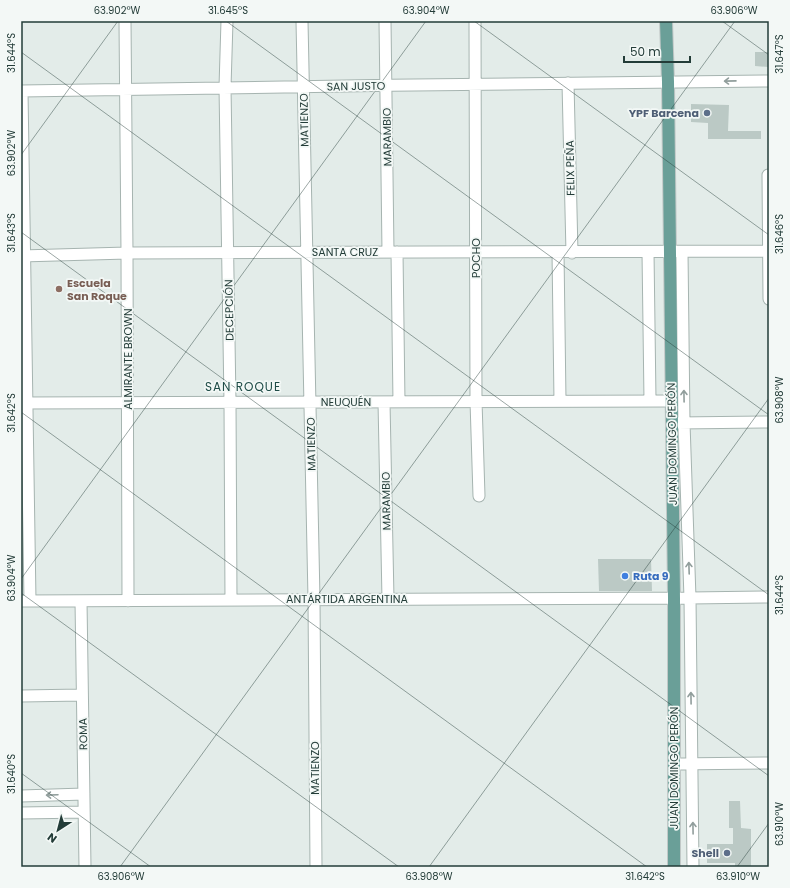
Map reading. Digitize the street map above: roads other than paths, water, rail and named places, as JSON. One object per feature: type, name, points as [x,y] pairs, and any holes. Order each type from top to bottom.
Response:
[{"type":"main road","name":"JUAN DOMINGO PERÓN","points":[[666,21],[676,252],[672,401],[674,867]]},
{"type":"street","name":"ALMIRANTE BROWN","points":[[125,21],[128,601]]},
{"type":"street","name":"DECEPCIÓN","points":[[227,21],[225,87],[230,402],[231,600]]},
{"type":"street","name":"MATIENZO","points":[[302,21],[314,599],[316,867]]},
{"type":"street","name":"MARAMBIO","points":[[385,21],[386,86],[399,402]]},
{"type":"street","name":"POCHO","points":[[475,21],[476,401],[479,496]]},
{"type":"street","name":"SAN JUSTO","points":[[22,91],[225,87],[769,81]]},
{"type":"street","name":"FELIX PEÑA","points":[[568,83],[572,252]]},
{"type":"street","points":[[22,91],[25,601]]},
{"type":"street","points":[[768,175],[769,299]]},
{"type":"street","name":"SANTA CRUZ","points":[[23,256],[127,252],[768,251]]},
{"type":"street","points":[[558,252],[560,401]]},
{"type":"street","points":[[648,252],[650,400]]},
{"type":"street","name":"JUAN DOMINGO PERÓN","points":[[676,252],[690,598],[693,867]]},
{"type":"street","name":"NEUQUÉN","points":[[24,403],[672,401]]},
{"type":"street","name":"MARAMBIO","points":[[384,402],[388,599]]},
{"type":"street","points":[[672,423],[769,422]]},
{"type":"street","name":"ANTÁRTIDA ARGENTINA","points":[[25,601],[769,597]]},
{"type":"street","name":"ROMA","points":[[81,601],[85,867]]},
{"type":"street","points":[[21,696],[82,695]]},
{"type":"street","points":[[674,764],[769,763]]},
{"type":"street","points":[[21,796],[84,794]]},
{"type":"street","points":[[21,812],[84,812]]},
{"type":"place","name":"YPF Barcena","points":[[707,113]]},
{"type":"place","name":"Escuela San Roque","points":[[59,289]]},
{"type":"place","name":"Ruta 9","points":[[625,576]]},
{"type":"place","name":"Shell","points":[[727,853]]},
{"type":"district","name":"SAN ROQUE","points":[[243,387]]}]
